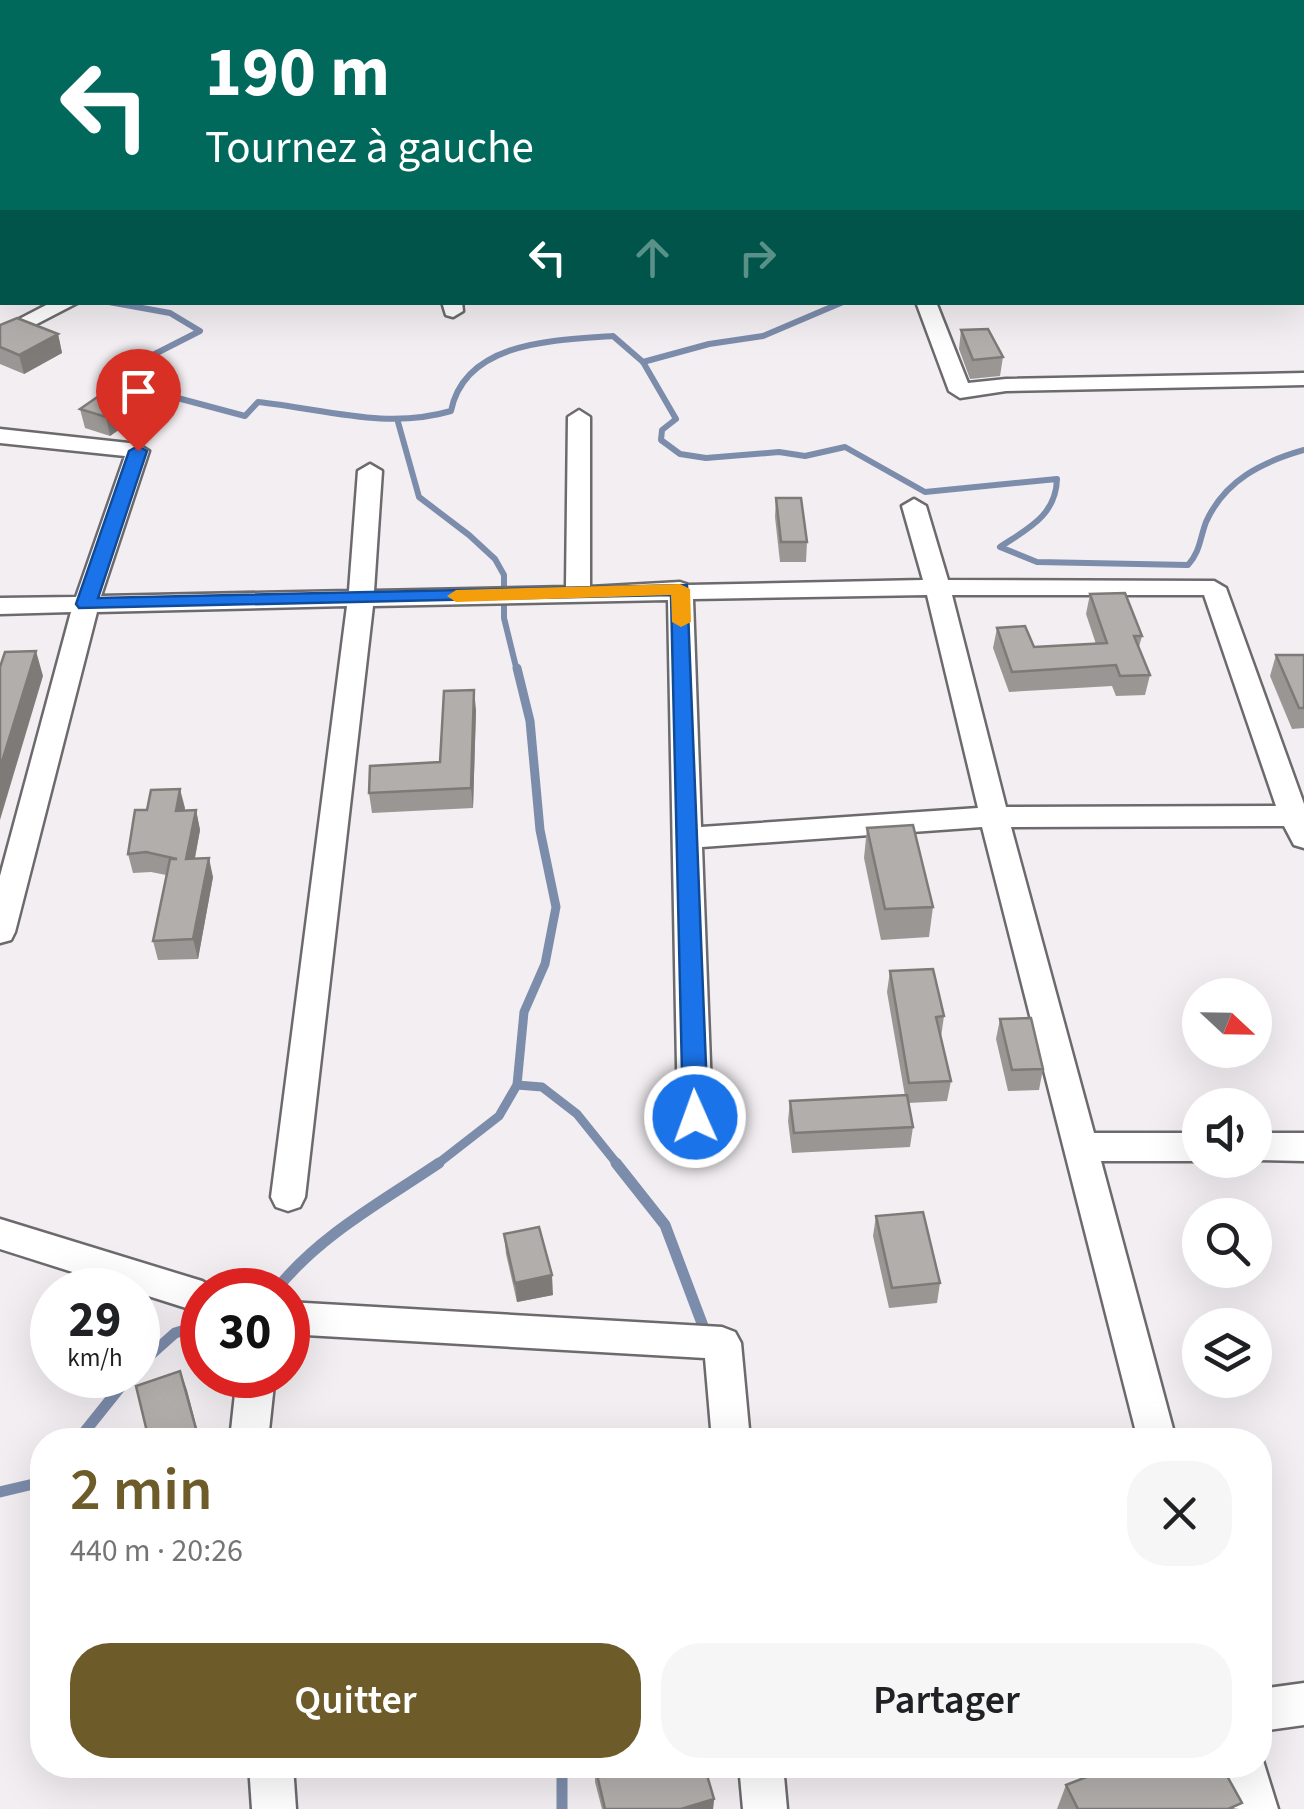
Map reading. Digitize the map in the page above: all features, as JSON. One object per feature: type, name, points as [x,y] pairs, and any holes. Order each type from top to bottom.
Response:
[{"type":"street","points":[[0,337],[62,305]]},
{"type":"street","points":[[927,305],[960,391],[1006,385],[1304,379]]},
{"type":"street","points":[[578,592],[579,417]]},
{"type":"street","points":[[0,436],[138,451],[86,604],[0,932]]},
{"type":"street","points":[[288,1198],[361,599],[370,471]]},
{"type":"street","points":[[914,506],[938,586],[994,817],[1154,1428]]},
{"type":"street","points":[[0,606],[680,589],[1214,588],[1301,823],[994,817],[687,838]]},
{"type":"street","points":[[680,589],[695,1117]]},
{"type":"street","points":[[1079,1148],[1182,1147]]},
{"type":"street","points":[[1272,1147],[1304,1147]]},
{"type":"street","points":[[0,1234],[180,1291]]},
{"type":"street","points":[[310,1319],[722,1343],[730,1428]]},
{"type":"street","points":[[251,1428],[254,1398]]},
{"type":"street","points":[[1272,1708],[1304,1704]]},
{"type":"street","points":[[272,1778],[274,1809]]},
{"type":"street","points":[[762,1778],[765,1809]]},
{"type":"street","points":[[1248,1778],[1256,1809]]},
{"type":"building","points":[[17,318],[58,334],[19,355],[0,347],[0,325]]},
{"type":"building","points":[[988,329],[1003,357],[973,360],[961,330]]},
{"type":"building","points":[[148,362],[160,379],[106,417],[80,409]]},
{"type":"building","points":[[776,498],[801,498],[807,542],[781,542]]},
{"type":"building","points":[[1125,593],[1142,636],[1134,636],[1150,675],[1120,676],[1116,665],[1012,672],[997,628],[1025,626],[1034,647],[1107,643],[1090,594]]},
{"type":"building","points":[[36,651],[0,768],[0,667],[5,652]]},
{"type":"building","points":[[1276,655],[1304,655],[1304,708],[1299,708]]},
{"type":"building","points":[[474,690],[471,788],[369,793],[370,766],[440,762],[444,691]]},
{"type":"building","points":[[180,789],[176,811],[196,810],[186,859],[209,858],[193,939],[153,941],[170,859],[177,859],[146,852],[128,854],[135,810],[147,810],[151,790]]},
{"type":"building","points":[[913,825],[933,907],[885,909],[867,828]]},
{"type":"building","points":[[933,969],[944,1016],[936,1017],[951,1081],[909,1083],[890,971]]},
{"type":"building","points":[[1031,1018],[1043,1069],[1012,1070],[1000,1019]]},
{"type":"building","points":[[907,1095],[913,1127],[794,1133],[790,1101]]},
{"type":"building","points":[[923,1212],[940,1283],[892,1288],[876,1216]]},
{"type":"building","points":[[539,1227],[552,1275],[515,1283],[504,1234]]},
{"type":"building","points":[[180,1371],[180,1398],[187,1398],[196,1428],[146,1428],[139,1398],[160,1398],[160,1378]]},
{"type":"building","points":[[598,1778],[708,1778],[714,1799],[681,1809],[605,1809]]},
{"type":"building","points":[[1084,1778],[1228,1778],[1242,1803],[1228,1809],[1078,1809],[1066,1785]]},
{"type":"waterway","points":[[126,305],[170,313],[200,331],[147,358],[136,373]]},
{"type":"waterway","points":[[643,362],[709,344],[763,336],[836,305]]},
{"type":"waterway","points":[[155,392],[245,416],[258,402],[403,419],[451,411],[460,388],[474,370],[493,358],[540,343],[613,336],[643,362]]},
{"type":"waterway","points":[[643,362],[676,419],[662,430],[661,440],[680,454],[706,458],[779,452],[805,456],[845,447],[925,492],[1057,479],[1046,512],[1000,547],[1037,562],[1188,565],[1214,507],[1234,484],[1274,460],[1304,450]]},
{"type":"waterway","points":[[398,422],[419,497],[469,535],[495,559],[504,575],[504,618],[517,671]]},
{"type":"waterway","points":[[517,668],[530,721],[540,830],[556,907],[545,964],[524,1012],[517,1085]]},
{"type":"waterway","points":[[436,1165],[499,1116],[517,1085]]},
{"type":"waterway","points":[[517,1085],[542,1087],[577,1114],[618,1165]]},
{"type":"waterway","points":[[616,1163],[665,1225],[706,1334]]},
{"type":"waterway","points":[[296,1268],[331,1236],[436,1165]]},
{"type":"waterway","points":[[160,1346],[180,1332]]},
{"type":"waterway","points":[[88,1428],[112,1398]]},
{"type":"waterway","points":[[0,1492],[30,1485]]},
{"type":"waterway","points":[[562,1778],[562,1809]]},
{"type":"slow traffic","points":[[456,596],[680,589],[681,622]]},
{"type":"route","points":[[138,451],[86,604],[680,589],[695,1117]]}]
